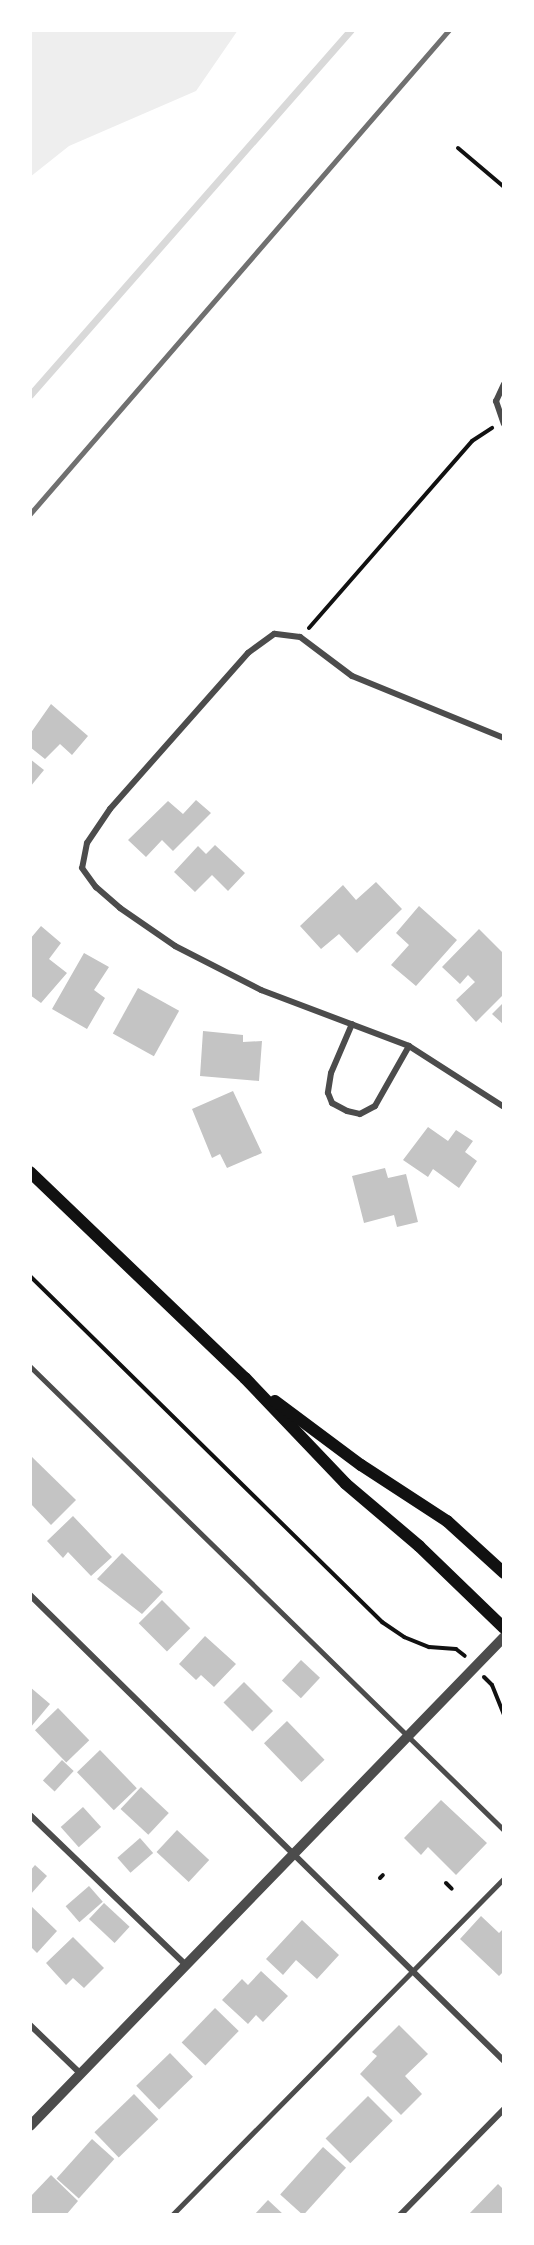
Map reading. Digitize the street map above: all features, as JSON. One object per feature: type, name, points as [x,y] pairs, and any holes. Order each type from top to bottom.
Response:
[{"type":"main road","points":[[30,1172],[245,1378],[346,1484],[419,1546],[504,1628]]},
{"type":"main road","points":[[245,1378],[361,1465],[447,1521],[504,1573]]},
{"type":"street","points":[[502,423],[496,401],[504,384]]},
{"type":"street","points":[[504,738],[352,676],[300,637],[274,634],[248,652],[110,809],[87,843],[82,868],[96,887],[120,908],[175,946],[261,990],[409,1046],[504,1107]]},
{"type":"street","points":[[352,1024],[331,1074],[328,1094],[332,1103],[347,1111],[360,1114],[375,1106],[409,1046]]},
{"type":"street","points":[[30,1595],[504,2061]]},
{"type":"street","points":[[30,2126],[504,1637]]},
{"type":"street","points":[[30,1815],[186,1965]]},
{"type":"street","points":[[30,2025],[81,2074]]},
{"type":"street","points":[[400,2215],[504,2109]]},
{"type":"lane","points":[[30,1366],[504,1830]]},
{"type":"lane","points":[[172,2215],[504,1878]]},
{"type":"path","points":[[458,148],[504,186]]},
{"type":"path","points":[[300,637],[472,441],[502,423]]},
{"type":"path","points":[[30,1276],[382,1622],[412,1640],[464,1654]]},
{"type":"path","points":[[492,1685],[504,1715]]},
{"type":"path","points":[[446,1883],[452,1889]]},
{"type":"shaded area","points":[[30,30],[238,30],[196,91],[69,146],[30,177]]},
{"type":"building","points":[[51,704],[88,736],[72,755],[60,744],[45,759],[30,747],[30,734]]},
{"type":"building","points":[[30,759],[44,770],[30,787]]},
{"type":"building","points":[[196,800],[211,813],[173,851],[162,840],[146,857],[128,840],[168,801],[183,814]]},
{"type":"building","points":[[215,845],[245,873],[228,891],[212,875],[195,892],[174,872],[198,846],[206,854]]},
{"type":"building","points":[[376,882],[402,909],[357,953],[339,934],[321,949],[300,926],[343,885],[356,900]]},
{"type":"building","points":[[419,906],[457,940],[416,986],[391,965],[409,945],[396,933]]},
{"type":"building","points":[[41,926],[61,943],[49,959],[67,973],[41,1003],[30,995],[30,939]]},
{"type":"building","points":[[479,929],[504,954],[504,994],[476,1022],[456,1000],[475,982],[468,975],[460,984],[442,967]]},
{"type":"building","points":[[84,953],[109,967],[94,990],[105,998],[87,1029],[52,1009]]},
{"type":"building","points":[[138,988],[179,1011],[154,1056],[113,1033]]},
{"type":"building","points":[[504,1002],[504,1025],[492,1014]]},
{"type":"building","points":[[203,1031],[243,1035],[243,1042],[262,1041],[259,1081],[200,1076]]},
{"type":"building","points":[[233,1091],[262,1153],[227,1168],[220,1154],[212,1158],[192,1109]]},
{"type":"building","points":[[428,1127],[448,1141],[456,1130],[473,1141],[465,1152],[477,1161],[459,1188],[433,1169],[428,1177],[403,1160]]},
{"type":"building","points":[[385,1168],[388,1178],[406,1174],[418,1222],[397,1227],[394,1215],[364,1223],[352,1176]]},
{"type":"building","points":[[30,1455],[76,1500],[51,1525],[30,1503]]},
{"type":"building","points":[[73,1516],[112,1557],[91,1576],[68,1552],[63,1558],[47,1541]]},
{"type":"building","points":[[122,1553],[163,1592],[142,1614],[97,1579]]},
{"type":"building","points":[[162,1600],[190,1628],[167,1652],[139,1623]]},
{"type":"building","points":[[205,1636],[236,1664],[214,1687],[201,1675],[196,1680],[179,1664]]},
{"type":"building","points":[[301,1660],[320,1678],[301,1698],[282,1680]]},
{"type":"building","points":[[244,1682],[273,1711],[252,1731],[223,1703]]},
{"type":"building","points":[[30,1687],[50,1704],[30,1728]]},
{"type":"building","points":[[58,1708],[89,1740],[66,1763],[35,1730]]},
{"type":"building","points":[[287,1721],[325,1760],[301,1782],[264,1743]]},
{"type":"building","points":[[100,1750],[137,1788],[114,1810],[77,1772]]},
{"type":"building","points":[[62,1760],[74,1771],[55,1791],[43,1780]]},
{"type":"building","points":[[141,1787],[169,1813],[148,1835],[121,1809]]},
{"type":"building","points":[[441,1800],[487,1843],[456,1875],[428,1847],[421,1855],[404,1838]]},
{"type":"building","points":[[83,1807],[101,1827],[79,1847],[61,1827]]},
{"type":"building","points":[[177,1830],[209,1860],[189,1882],[157,1852]]},
{"type":"building","points":[[140,1838],[153,1853],[130,1873],[117,1858]]},
{"type":"building","points":[[35,1865],[47,1876],[30,1895],[30,1871]]},
{"type":"building","points":[[89,1886],[103,1902],[79,1922],[66,1906]]},
{"type":"building","points":[[104,1903],[130,1927],[115,1943],[89,1919]]},
{"type":"building","points":[[30,1905],[57,1931],[37,1953],[30,1946]]},
{"type":"building","points":[[481,1916],[499,1933],[504,1928],[504,1971],[499,1976],[460,1939]]},
{"type":"building","points":[[302,1920],[339,1955],[317,1979],[296,1960],[283,1975],[266,1959]]},
{"type":"building","points":[[73,1937],[104,1968],[84,1988],[73,1978],[66,1985],[46,1963]]},
{"type":"building","points":[[261,1971],[288,1996],[263,2022],[256,2015],[248,2024],[222,2000],[242,1979],[248,1985]]},
{"type":"building","points":[[215,2008],[239,2031],[205,2065],[182,2043]]},
{"type":"building","points":[[399,2025],[428,2054],[405,2076],[422,2094],[401,2115],[360,2074],[377,2056],[372,2052]]},
{"type":"building","points":[[170,2053],[193,2077],[159,2109],[136,2086]]},
{"type":"building","points":[[134,2094],[158,2119],[119,2157],[94,2132]]},
{"type":"building","points":[[368,2096],[393,2121],[350,2163],[326,2138]]},
{"type":"building","points":[[92,2139],[114,2159],[79,2198],[57,2178]]},
{"type":"building","points":[[323,2147],[346,2168],[303,2215],[280,2195]]},
{"type":"building","points":[[51,2175],[78,2201],[66,2215],[30,2215],[30,2197]]},
{"type":"building","points":[[498,2184],[504,2190],[504,2215],[468,2215]]},
{"type":"building","points":[[268,2200],[284,2215],[254,2215]]},
{"type":"waterway","points":[[30,395],[351,30]]},
{"type":"railway","points":[[30,514],[449,30]]}]
